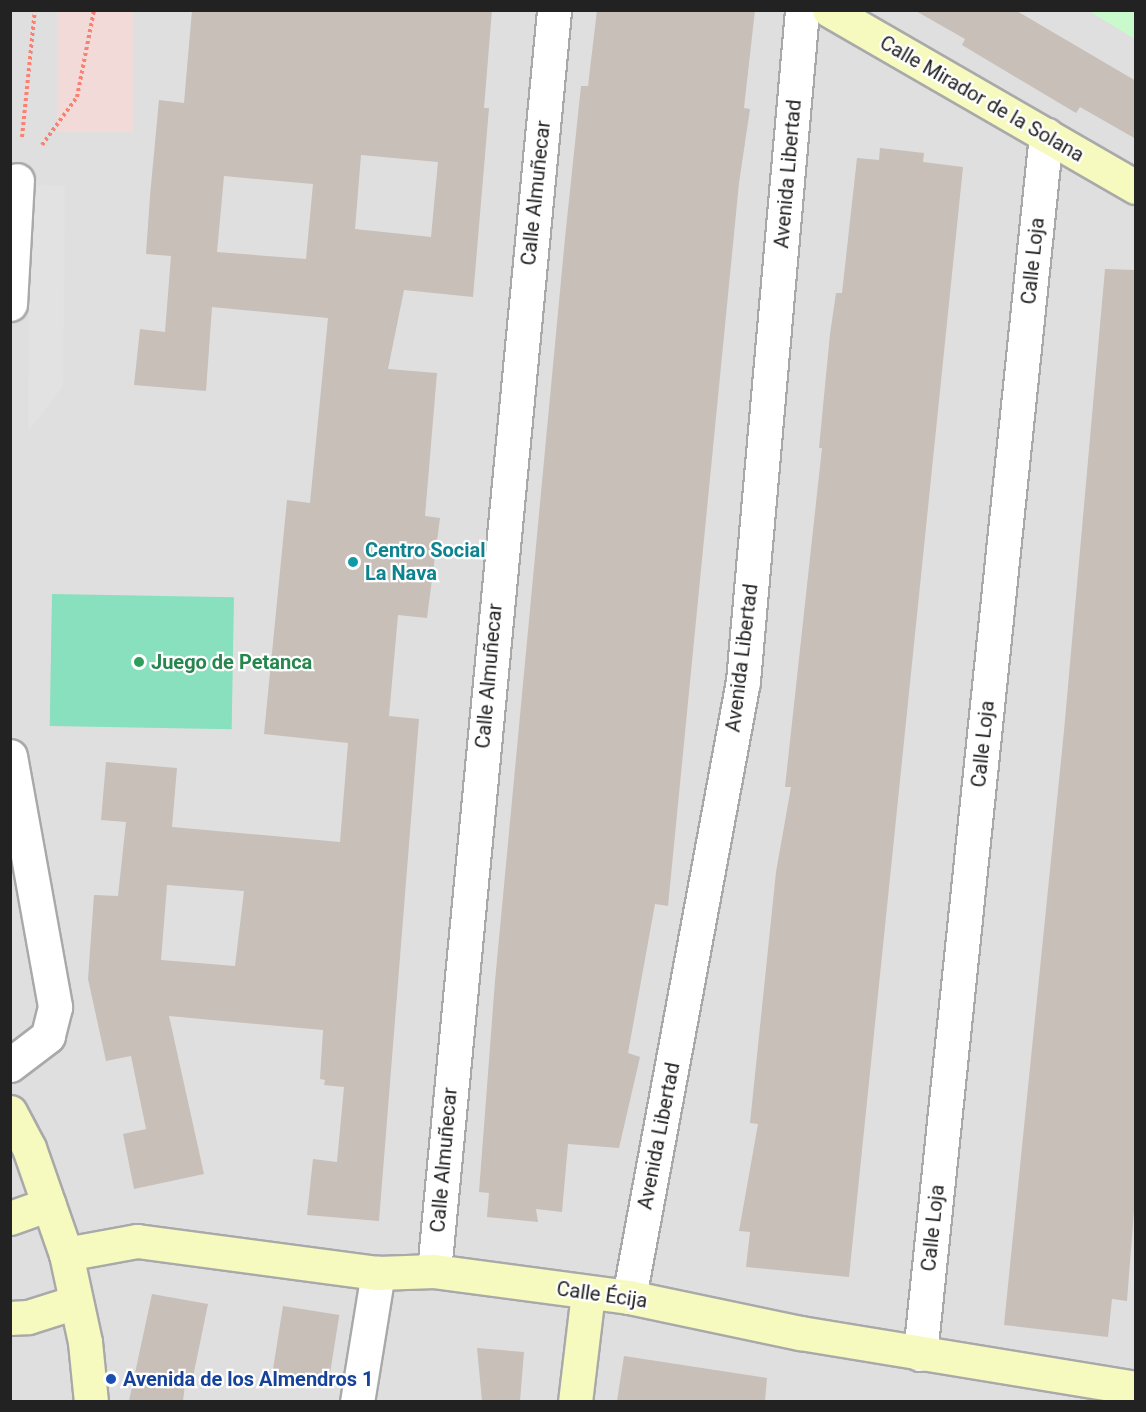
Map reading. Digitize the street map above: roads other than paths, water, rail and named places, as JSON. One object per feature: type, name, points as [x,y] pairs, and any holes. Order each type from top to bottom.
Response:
[{"type":"street","name":"Calle Almuñecar","points":[[434,1270],[554,10]]},
{"type":"street","name":"Avenida Libertad","points":[[629,1297],[743,681],[802,10]]},
{"type":"street","name":"Calle Mirador de la Solana","points":[[829,10],[1136,187]]},
{"type":"street","name":"Calle Loja","points":[[920,1354],[1046,134]]},
{"type":"street","points":[[10,304],[17,180]]},
{"type":"street","points":[[10,756],[55,1007],[48,1036],[10,1065]]},
{"type":"street","points":[[10,1112],[49,1204],[66,1254],[76,1302],[91,1401]]},
{"type":"street","points":[[10,1218],[49,1204]]},
{"type":"street","name":"Calle Écija","points":[[66,1254],[137,1240],[378,1273],[434,1270],[629,1297],[920,1354],[1136,1388]]},
{"type":"street","points":[[357,1401],[378,1273]]},
{"type":"street","points":[[575,1401],[588,1293]]},
{"type":"street","points":[[10,1318],[76,1302]]},
{"type":"place","name":"Centro Social La Nava","points":[[353,562]]},
{"type":"place","name":"Juego de Petanca","points":[[139,662]]},
{"type":"place","name":"Avenida de los Almendros 1","points":[[111,1379]]}]
